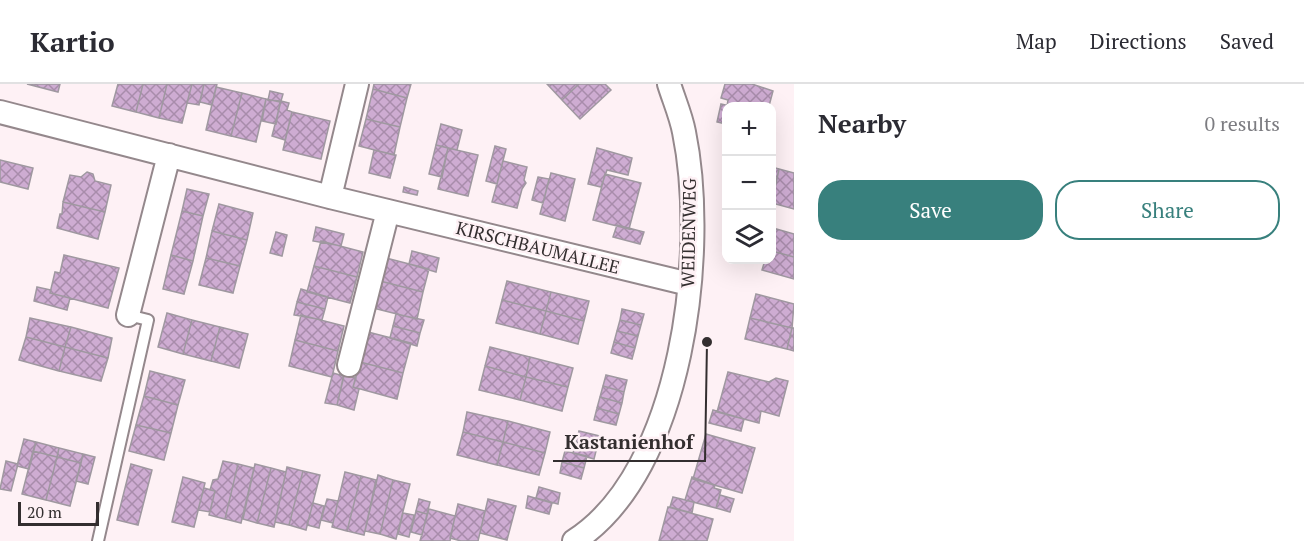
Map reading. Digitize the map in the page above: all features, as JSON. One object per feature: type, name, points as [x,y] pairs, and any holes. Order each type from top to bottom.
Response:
[{"type":"street","points":[[330,197],[357,84]]},
{"type":"street","name":"WEIDENWEG","points":[[574,541],[607,515],[630,485],[646,457],[661,420],[670,388],[686,312],[692,244],[692,194],[684,131],[669,84]]},
{"type":"street","name":"KIRSCHBAUMALLEE","points":[[0,112],[330,197],[688,284]]},
{"type":"street","points":[[128,315],[169,154]]},
{"type":"street","points":[[349,365],[388,211]]},
{"type":"lane","points":[[98,541],[148,320],[128,315]]},
{"type":"building","points":[[27,84],[60,84],[58,92]]},
{"type":"building","points":[[118,84],[143,84],[136,112],[112,106]]},
{"type":"building","points":[[143,84],[167,84],[159,118],[136,112]]},
{"type":"building","points":[[167,84],[192,84],[182,123],[159,118]]},
{"type":"building","points":[[192,84],[204,84],[199,105],[187,103]]},
{"type":"building","points":[[204,84],[217,84],[212,105],[200,102]]},
{"type":"building","points":[[374,84],[411,84],[407,98],[373,89]]},
{"type":"building","points":[[547,84],[579,84],[562,100]]},
{"type":"building","points":[[579,84],[605,84],[611,90],[580,119],[562,100]]},
{"type":"building","points":[[725,84],[752,84],[773,91],[770,102],[728,102],[728,100],[721,98]]},
{"type":"building","points":[[216,87],[242,93],[231,136],[206,130]]},
{"type":"building","points":[[373,89],[407,98],[400,127],[366,119]]},
{"type":"building","points":[[270,91],[283,94],[281,101],[268,100]]},
{"type":"building","points":[[242,93],[266,99],[256,142],[231,136]]},
{"type":"building","points":[[266,99],[280,102],[276,124],[262,121]]},
{"type":"building","points":[[281,101],[289,103],[287,110],[292,112],[285,140],[272,136]]},
{"type":"building","points":[[721,104],[722,104],[722,123],[717,122]]},
{"type":"building","points":[[292,112],[330,121],[321,159],[283,150]]},
{"type":"building","points":[[366,119],[400,127],[394,155],[359,146]]},
{"type":"building","points":[[441,124],[462,130],[457,150],[436,145]]},
{"type":"building","points":[[436,145],[448,148],[442,177],[429,174]]},
{"type":"building","points":[[495,146],[506,149],[497,184],[486,181]]},
{"type":"building","points":[[448,148],[478,155],[468,196],[438,189]]},
{"type":"building","points":[[597,148],[632,158],[628,175],[607,170],[601,187],[588,184]]},
{"type":"building","points":[[374,150],[396,155],[390,178],[369,173]]},
{"type":"building","points":[[0,160],[33,168],[28,189],[0,182]]},
{"type":"building","points":[[503,161],[527,167],[524,180],[526,183],[517,208],[492,202]]},
{"type":"building","points":[[779,169],[794,173],[794,209],[776,204]]},
{"type":"building","points":[[87,172],[93,174],[95,181],[111,185],[105,212],[63,202],[70,175],[81,177]]},
{"type":"building","points":[[551,173],[575,179],[565,221],[540,214]]},
{"type":"building","points":[[605,174],[641,183],[629,229],[593,220]]},
{"type":"building","points":[[538,177],[549,179],[543,203],[532,200]]},
{"type":"building","points":[[404,187],[418,191],[417,195],[403,192]]},
{"type":"building","points":[[187,189],[209,194],[203,216],[182,211]]},
{"type":"building","points":[[63,202],[105,212],[98,239],[57,228]]},
{"type":"building","points":[[219,204],[253,213],[247,240],[212,231]]},
{"type":"building","points":[[182,211],[203,216],[193,261],[171,255]]},
{"type":"building","points":[[617,225],[644,232],[640,244],[613,237]]},
{"type":"building","points":[[316,227],[344,234],[341,246],[313,241]]},
{"type":"building","points":[[776,229],[794,234],[794,257],[776,252]]},
{"type":"building","points":[[212,231],[247,240],[240,266],[206,258]]},
{"type":"building","points":[[276,232],[287,235],[282,256],[270,253]]},
{"type":"building","points":[[321,241],[363,252],[357,277],[314,266]]},
{"type":"building","points":[[412,251],[439,258],[436,272],[409,264]]},
{"type":"building","points":[[776,252],[794,257],[794,279],[762,270],[764,264],[776,264]]},
{"type":"building","points":[[64,255],[119,268],[108,308],[50,293],[55,272],[60,273]]},
{"type":"building","points":[[171,255],[193,261],[184,294],[163,289]]},
{"type":"building","points":[[206,258],[240,266],[233,293],[199,285]]},
{"type":"building","points":[[386,258],[429,269],[423,292],[380,281]]},
{"type":"building","points":[[314,266],[357,277],[350,303],[307,292]]},
{"type":"building","points":[[380,281],[423,292],[417,319],[373,308]]},
{"type":"building","points":[[507,281],[551,292],[546,311],[502,300]]},
{"type":"building","points":[[37,287],[70,298],[67,310],[34,301]]},
{"type":"building","points":[[301,289],[328,297],[325,309],[297,302]]},
{"type":"building","points":[[551,292],[589,301],[584,321],[546,311]]},
{"type":"building","points":[[756,294],[794,304],[792,328],[750,318]]},
{"type":"building","points":[[502,300],[546,311],[540,334],[496,323]]},
{"type":"building","points":[[297,302],[325,309],[322,320],[294,315]]},
{"type":"building","points":[[622,309],[644,314],[641,325],[620,320]]},
{"type":"building","points":[[546,311],[584,321],[578,344],[540,334]]},
{"type":"building","points":[[167,313],[192,320],[183,354],[158,347]]},
{"type":"building","points":[[396,314],[424,320],[420,333],[393,326]]},
{"type":"building","points":[[301,315],[344,326],[338,351],[295,340]]},
{"type":"building","points":[[30,318],[71,327],[65,347],[26,337]]},
{"type":"building","points":[[750,318],[792,328],[787,349],[745,339]]},
{"type":"building","points":[[192,320],[220,327],[211,361],[183,354]]},
{"type":"building","points":[[620,320],[641,325],[638,336],[617,331]]},
{"type":"building","points":[[393,326],[420,333],[417,346],[390,338]]},
{"type":"building","points":[[71,327],[112,338],[108,358],[65,347]]},
{"type":"building","points":[[220,327],[248,334],[239,368],[211,361]]},
{"type":"building","points":[[792,328],[794,328],[794,351],[787,349]]},
{"type":"building","points":[[617,331],[638,336],[635,348],[614,342]]},
{"type":"building","points":[[368,332],[411,343],[403,373],[360,362]]},
{"type":"building","points":[[26,337],[65,347],[59,371],[19,360]]},
{"type":"building","points":[[295,340],[338,351],[332,377],[289,366]]},
{"type":"building","points":[[614,342],[635,348],[632,359],[611,353]]},
{"type":"building","points":[[65,347],[108,358],[101,381],[59,371]]},
{"type":"building","points":[[490,347],[530,357],[526,377],[485,366]]},
{"type":"building","points":[[530,357],[573,368],[568,387],[526,377]]},
{"type":"building","points":[[360,362],[403,373],[397,399],[353,387]]},
{"type":"building","points":[[485,366],[526,377],[520,400],[479,390]]},
{"type":"building","points":[[150,371],[185,380],[178,405],[144,396]]},
{"type":"building","points":[[728,372],[769,382],[776,378],[788,381],[779,416],[761,411],[759,423],[717,412]]},
{"type":"building","points":[[333,373],[344,376],[337,405],[325,403]]},
{"type":"building","points":[[344,374],[356,378],[353,387],[359,389],[354,410],[337,405]]},
{"type":"building","points":[[606,375],[627,380],[624,392],[603,386]]},
{"type":"building","points":[[526,377],[568,387],[562,411],[520,400]]},
{"type":"building","points":[[603,386],[624,392],[622,403],[600,397]]},
{"type":"building","points":[[144,396],[178,405],[171,433],[136,425]]},
{"type":"building","points":[[600,397],[622,403],[619,414],[597,408]]},
{"type":"building","points":[[597,408],[619,414],[616,425],[594,420]]},
{"type":"building","points":[[713,410],[744,419],[741,431],[709,423]]},
{"type":"building","points":[[467,412],[508,421],[503,442],[463,432]]},
{"type":"building","points":[[508,421],[550,432],[545,453],[503,442]]},
{"type":"building","points":[[136,425],[171,433],[164,460],[129,451]]},
{"type":"building","points":[[579,431],[600,436],[597,447],[576,442]]},
{"type":"building","points":[[463,432],[503,442],[497,465],[457,455]]},
{"type":"building","points":[[706,434],[755,448],[742,493],[693,479]]},
{"type":"building","points":[[24,439],[36,442],[29,469],[17,466]]},
{"type":"building","points":[[36,442],[59,448],[57,457],[33,451]]},
{"type":"building","points":[[503,442],[545,453],[539,475],[497,465]]},
{"type":"building","points":[[576,442],[597,447],[594,459],[573,453]]},
{"type":"building","points":[[59,448],[83,454],[81,463],[57,457]]},
{"type":"building","points":[[33,451],[57,457],[46,500],[22,494]]},
{"type":"building","points":[[565,451],[587,456],[584,468],[562,462]]},
{"type":"building","points":[[83,454],[95,457],[88,484],[76,481]]},
{"type":"building","points":[[57,457],[81,463],[70,506],[46,500]]},
{"type":"building","points":[[6,461],[18,464],[11,491],[0,489]]},
{"type":"building","points":[[223,461],[238,464],[225,519],[209,515],[215,491],[210,490],[213,480],[218,479]]},
{"type":"building","points":[[562,462],[584,468],[581,479],[560,473]]},
{"type":"building","points":[[131,464],[152,470],[138,525],[117,520]]},
{"type":"building","points":[[238,464],[254,468],[241,523],[225,519]]},
{"type":"building","points":[[255,464],[271,468],[257,523],[243,519]]},
{"type":"building","points":[[287,467],[303,471],[289,525],[275,522]]},
{"type":"building","points":[[271,468],[286,472],[274,527],[257,523]]},
{"type":"building","points":[[303,471],[320,475],[306,530],[289,525]]},
{"type":"building","points":[[345,472],[361,476],[347,531],[332,527]]},
{"type":"building","points":[[378,475],[393,480],[380,534],[365,531]]},
{"type":"building","points":[[361,476],[376,480],[364,535],[347,531]]},
{"type":"building","points":[[183,477],[205,483],[194,527],[172,522]]},
{"type":"building","points":[[692,477],[715,485],[714,488],[721,490],[716,508],[685,500]]},
{"type":"building","points":[[393,480],[410,484],[396,539],[380,534]]},
{"type":"building","points":[[539,487],[560,493],[558,504],[536,498]]},
{"type":"building","points":[[204,488],[215,491],[210,512],[198,510]]},
{"type":"building","points":[[720,495],[734,499],[730,512],[716,508]]},
{"type":"building","points":[[528,496],[552,503],[549,514],[526,508]]},
{"type":"building","points":[[673,497],[694,502],[692,513],[670,507]]},
{"type":"building","points":[[327,499],[338,501],[333,523],[321,520]]},
{"type":"building","points":[[419,499],[430,502],[427,514],[416,511]]},
{"type":"building","points":[[488,499],[516,506],[507,540],[480,533]]},
{"type":"building","points":[[313,503],[324,506],[319,528],[307,525]]},
{"type":"building","points":[[458,504],[485,511],[478,541],[461,541],[450,538]]},
{"type":"building","points":[[668,507],[713,519],[707,541],[659,541]]},
{"type":"building","points":[[429,509],[455,516],[450,541],[420,541]]},
{"type":"building","points":[[416,511],[427,514],[422,535],[411,532]]},
{"type":"building","points":[[403,513],[414,515],[409,537],[398,534]]},
{"type":"place","name":"Kastanienhof","points":[[707,342]]}]
